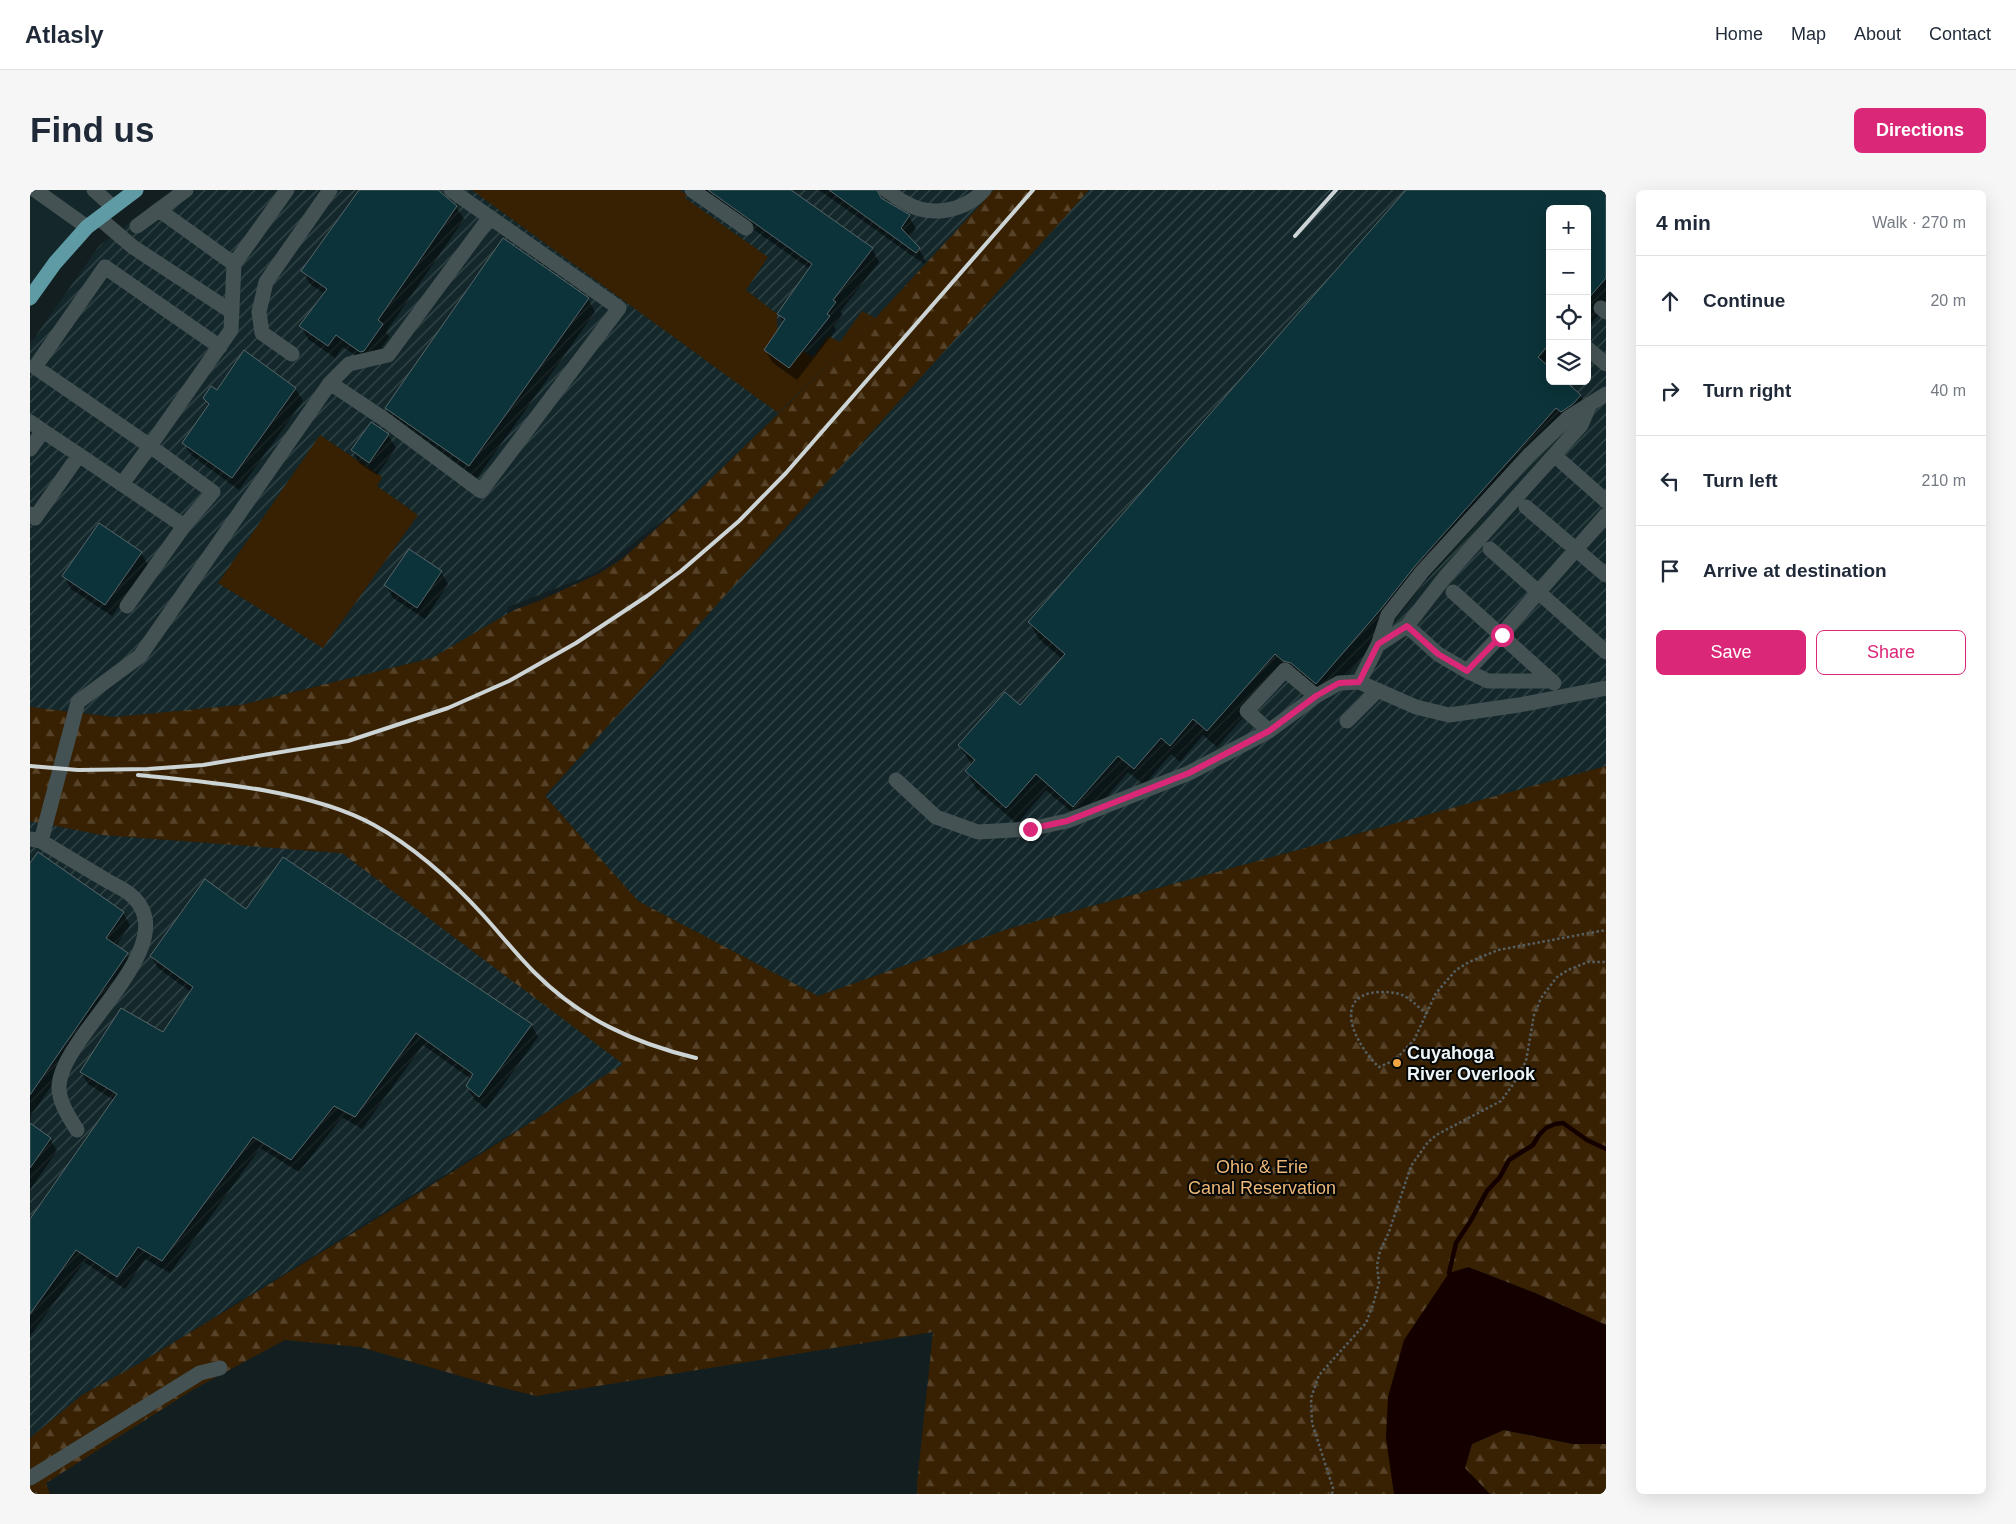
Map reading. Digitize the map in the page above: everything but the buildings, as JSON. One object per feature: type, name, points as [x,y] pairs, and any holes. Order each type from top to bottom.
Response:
[{"type":"main road","points":[[30,298],[55,262],[93,223],[136,190]]},
{"type":"street","points":[[35,190],[133,247],[232,312]]},
{"type":"street","points":[[94,190],[113,206]]},
{"type":"street","points":[[137,226],[186,190]]},
{"type":"street","points":[[122,484],[231,330],[234,264],[287,190]]},
{"type":"street","points":[[292,354],[262,334],[259,312],[266,282],[330,190]]},
{"type":"street","points":[[330,384],[387,421],[481,491],[619,308],[451,190]]},
{"type":"street","points":[[692,190],[746,228]]},
{"type":"street","points":[[886,190],[906,204],[927,211],[939,211],[954,208],[975,200],[984,190]]},
{"type":"street","points":[[159,210],[234,264]]},
{"type":"street","points":[[76,1130],[64,1108],[59,1085],[67,1059],[136,963],[145,934],[144,914],[132,896],[35,840],[48,811],[78,702],[140,656],[330,384],[349,364],[388,355],[490,217]]},
{"type":"street","points":[[127,606],[184,526],[213,492],[150,446],[32,370],[105,267],[220,347]]},
{"type":"street","points":[[1591,351],[1606,364]]},
{"type":"street","points":[[1359,682],[1378,644],[1388,615],[1422,572],[1529,455],[1568,417],[1606,394]]},
{"type":"street","points":[[1378,644],[1407,626],[1445,577],[1581,426],[1589,406]]},
{"type":"street","points":[[30,422],[184,526]]},
{"type":"street","points":[[30,449],[43,431]]},
{"type":"street","points":[[30,514],[36,518],[79,456]]},
{"type":"street","points":[[1562,462],[1606,501]]},
{"type":"street","points":[[1526,507],[1606,575]]},
{"type":"street","points":[[1467,671],[1502,635],[1606,514]]},
{"type":"street","points":[[1490,549],[1606,652]]},
{"type":"street","points":[[1453,592],[1566,695]]},
{"type":"street","points":[[1407,626],[1438,654],[1488,681],[1551,681]]},
{"type":"street","points":[[1269,731],[1247,711],[1285,670],[1316,696]]},
{"type":"street","points":[[896,780],[936,818],[978,832],[1030,829],[1067,821],[1189,773],[1269,731],[1316,696],[1339,683],[1359,682],[1416,707],[1448,715],[1519,705],[1606,688]]},
{"type":"street","points":[[1347,721],[1378,690]]},
{"type":"street","points":[[30,1478],[200,1373],[220,1368]]},
{"type":"path","points":[[1427,1014],[1405,996],[1381,992],[1366,993],[1355,1003],[1350,1019],[1358,1040],[1368,1056],[1379,1067],[1395,1060],[1414,1040],[1427,1014],[1436,993],[1445,981],[1469,962],[1498,950],[1606,930]]},
{"type":"path","points":[[1332,1494],[1333,1488],[1312,1423],[1311,1398],[1319,1375],[1366,1323],[1374,1305],[1379,1284],[1377,1265],[1380,1251],[1389,1232],[1410,1166],[1428,1142],[1438,1134],[1501,1100],[1514,1083],[1526,1060],[1534,1015],[1541,998],[1557,977],[1568,970],[1588,962],[1606,962]]},
{"type":"shaded area","points":[[30,190],[136,190],[113,207],[30,298]]},
{"type":"shaded area","points":[[172,190],[994,190],[854,341],[696,494],[595,573],[508,607],[506,620],[432,658],[241,705],[114,717],[30,707],[30,344],[99,246]]},
{"type":"shaded area","points":[[1089,190],[1606,190],[1606,766],[1011,928],[818,996],[638,901],[545,796]]},
{"type":"shaded area","points":[[30,821],[102,835],[342,853],[624,1064],[140,1363],[82,1395],[30,1438]]},
{"type":"shaded area","points":[[1468,1267],[1535,1293],[1606,1325],[1606,1444],[1573,1444],[1504,1430],[1472,1444],[1465,1468],[1490,1494],[1394,1494],[1386,1438],[1388,1397],[1404,1340],[1449,1273]]},
{"type":"green space","points":[[472,190],[680,190],[687,195],[685,198],[768,257],[746,290],[777,314],[777,332],[764,350],[789,368],[803,351],[813,357],[828,336],[840,342],[862,311],[875,318],[854,341],[778,413]]},
{"type":"green space","name":"Ohio & Erie Canal Reservation","points":[[994,190],[1089,190],[545,796],[638,901],[818,996],[1011,928],[1606,766],[1606,1325],[1535,1293],[1468,1267],[1394,1482],[1394,1494],[917,1494],[933,1332],[536,1396],[360,1347],[285,1340],[194,1389],[46,1483],[50,1494],[30,1494],[30,1438],[82,1395],[140,1363],[422,1191],[623,1064],[342,853],[102,835],[30,821],[30,707],[114,717],[241,705],[432,658],[514,610],[598,574],[622,559],[695,494],[854,341]]},
{"type":"green space","points":[[320,435],[382,477],[377,486],[418,515],[323,648],[218,583]]},
{"type":"green space","points":[[1504,1430],[1573,1444],[1606,1444],[1606,1494],[1490,1494],[1464,1468],[1472,1444]]},
{"type":"waterway","points":[[1449,1273],[1456,1243],[1487,1191],[1500,1177],[1509,1160],[1533,1145],[1546,1128],[1563,1123],[1587,1140],[1606,1149]]},
{"type":"railway","points":[[30,766],[78,770],[148,769],[203,765],[348,741],[448,708],[509,681],[576,643],[681,571],[739,521],[786,473],[1033,190]]},
{"type":"railway","points":[[1295,236],[1336,190]]},
{"type":"railway","points":[[138,775],[228,785],[291,796],[321,803],[374,825],[419,855],[446,878],[484,916],[535,973],[571,1004],[630,1037],[696,1058]]},
{"type":"place","name":"Cuyahoga River Overlook","points":[[1397,1063]]},
{"type":"route","points":[[1030,829],[1067,821],[1189,773],[1269,731],[1316,696],[1339,683],[1359,682],[1378,644],[1407,626],[1438,654],[1467,671],[1502,635]]}]
